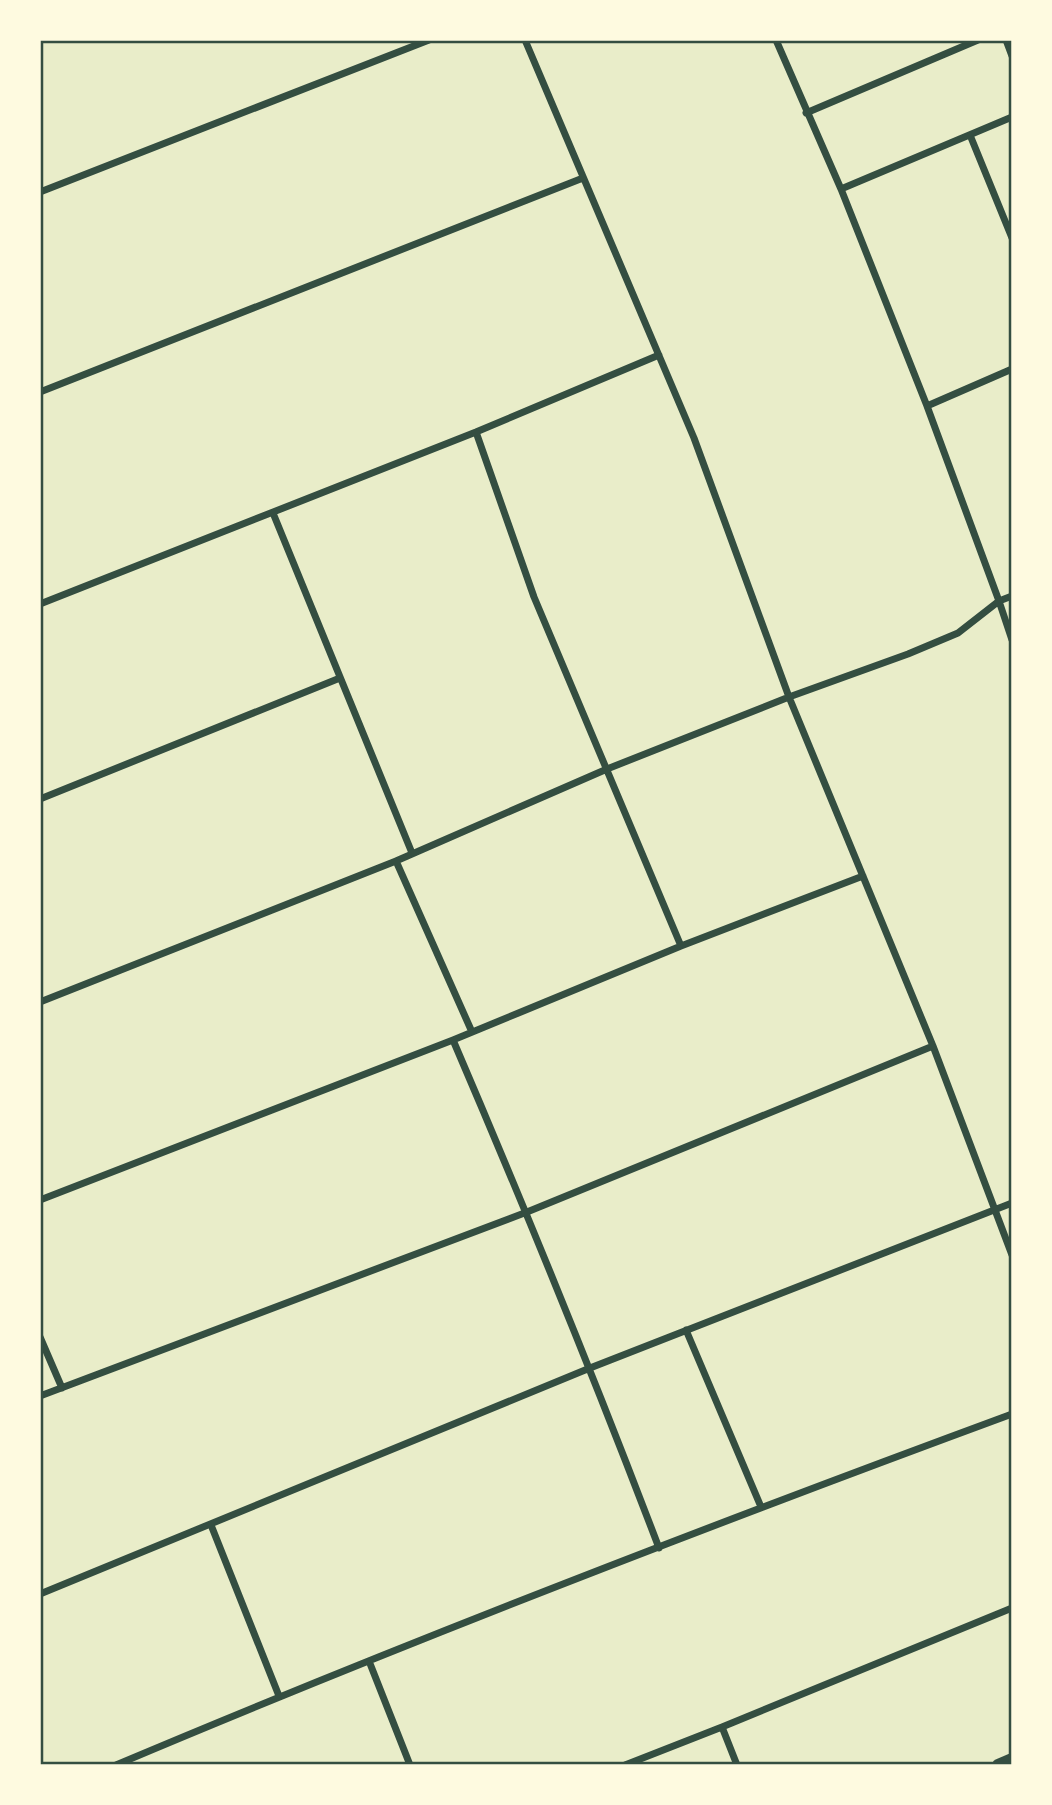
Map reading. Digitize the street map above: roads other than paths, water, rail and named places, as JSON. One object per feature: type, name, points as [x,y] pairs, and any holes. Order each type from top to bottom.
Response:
[{"type":"street","points":[[40,192],[429,40]]},
{"type":"street","points":[[524,40],[694,438],[789,697],[933,1046],[1012,1255]]},
{"type":"street","points":[[776,40],[841,190],[926,407],[1012,640]]},
{"type":"street","points":[[806,113],[978,40]]},
{"type":"street","points":[[1006,40],[1012,56]]},
{"type":"street","points":[[841,190],[1012,117]]},
{"type":"street","points":[[970,135],[1012,238]]},
{"type":"street","points":[[40,392],[583,178]]},
{"type":"street","points":[[40,604],[476,432],[659,355]]},
{"type":"street","points":[[926,407],[1012,369]]},
{"type":"street","points":[[476,432],[534,597],[681,946]]},
{"type":"street","points":[[273,513],[412,853]]},
{"type":"street","points":[[40,1002],[396,861],[607,769],[789,697],[908,654],[958,633],[999,601],[1012,596]]},
{"type":"street","points":[[40,799],[340,678]]},
{"type":"street","points":[[396,861],[472,1032]]},
{"type":"street","points":[[40,1200],[453,1040],[681,946],[863,876]]},
{"type":"street","points":[[453,1040],[527,1212],[659,1548]]},
{"type":"street","points":[[40,1396],[527,1212],[933,1046]]},
{"type":"street","points":[[40,1594],[590,1368],[1012,1203]]},
{"type":"street","points":[[686,1330],[761,1507]]},
{"type":"street","points":[[40,1337],[62,1388]]},
{"type":"street","points":[[116,1765],[279,1696],[761,1507],[1012,1414]]},
{"type":"street","points":[[211,1525],[279,1696]]},
{"type":"street","points":[[625,1765],[1012,1608]]},
{"type":"street","points":[[369,1661],[410,1765]]},
{"type":"street","points":[[722,1727],[737,1765]]},
{"type":"street","points":[[998,1765],[1012,1759]]}]
